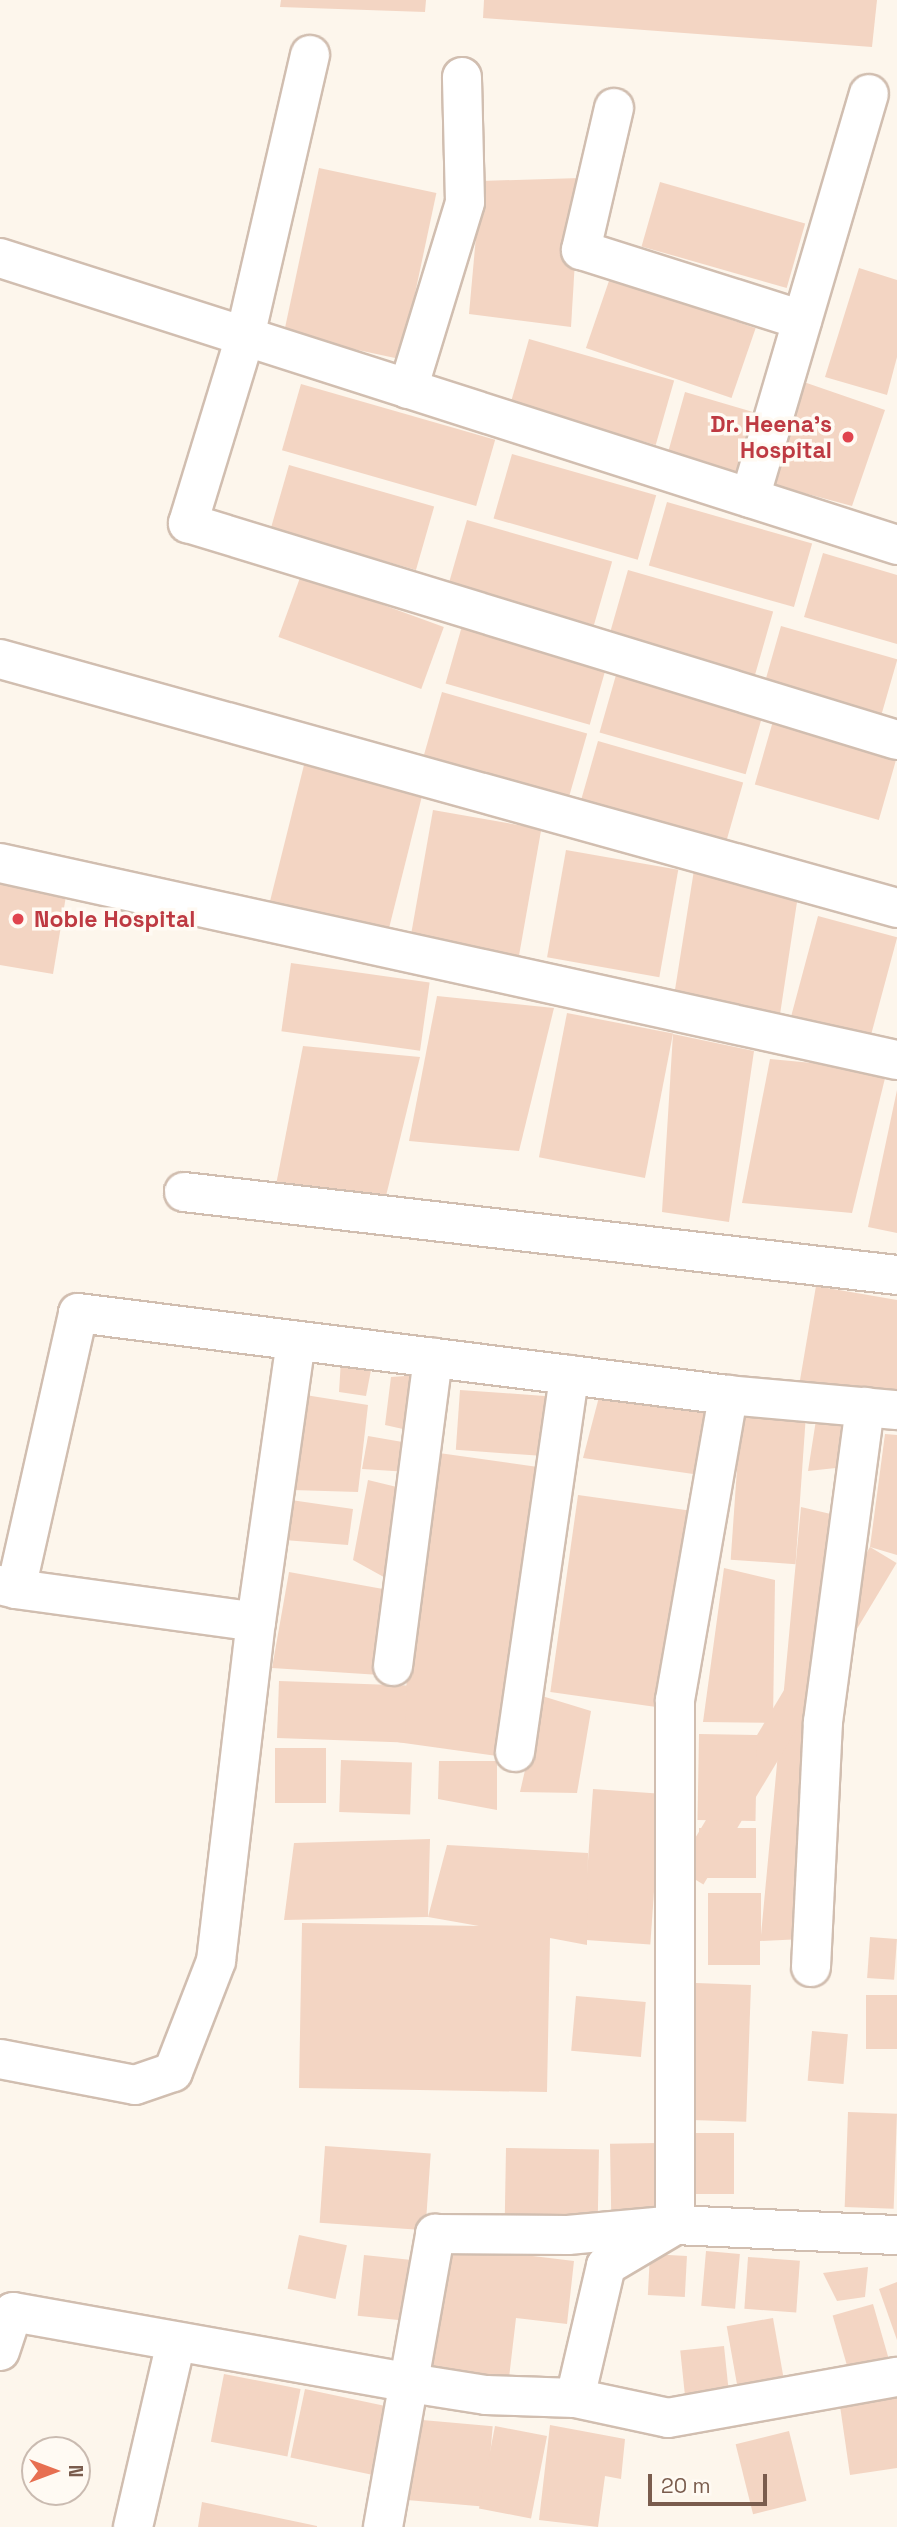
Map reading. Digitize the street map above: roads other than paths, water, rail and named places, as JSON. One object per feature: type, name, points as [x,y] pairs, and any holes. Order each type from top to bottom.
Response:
[{"type":"street","points":[[310,55],[245,337],[188,523],[897,740]]},
{"type":"street","points":[[408,389],[465,202],[462,77]]},
{"type":"street","points":[[750,498],[869,93]]},
{"type":"street","points":[[614,108],[582,250],[802,320]]},
{"type":"street","points":[[0,258],[897,545]]},
{"type":"street","points":[[0,659],[897,908]]},
{"type":"street","points":[[0,863],[897,1060]]},
{"type":"street","points":[[184,1192],[897,1275]]},
{"type":"street","points":[[256,1622],[8,1587],[78,1313],[728,1395],[881,1408],[823,1722],[811,1967]]},
{"type":"street","points":[[0,2059],[135,2085],[173,2072],[216,1961],[256,1622],[296,1340]]},
{"type":"street","points":[[393,1666],[433,1358]]},
{"type":"street","points":[[515,1752],[569,1375]]},
{"type":"street","points":[[675,2225],[675,1700],[728,1395]]},
{"type":"street","points":[[575,2398],[606,2266],[675,2225]]},
{"type":"street","points":[[383,2527],[435,2234],[568,2235],[675,2225],[897,2235]]},
{"type":"street","points":[[0,2351],[13,2312],[410,2384],[486,2395],[575,2398],[668,2418],[897,2376]]},
{"type":"street","points":[[133,2527],[176,2342]]},
{"type":"place","name":"Dr. Heena's Hospital","points":[[848,437]]},
{"type":"place","name":"Noble Hospital","points":[[18,919]]}]
